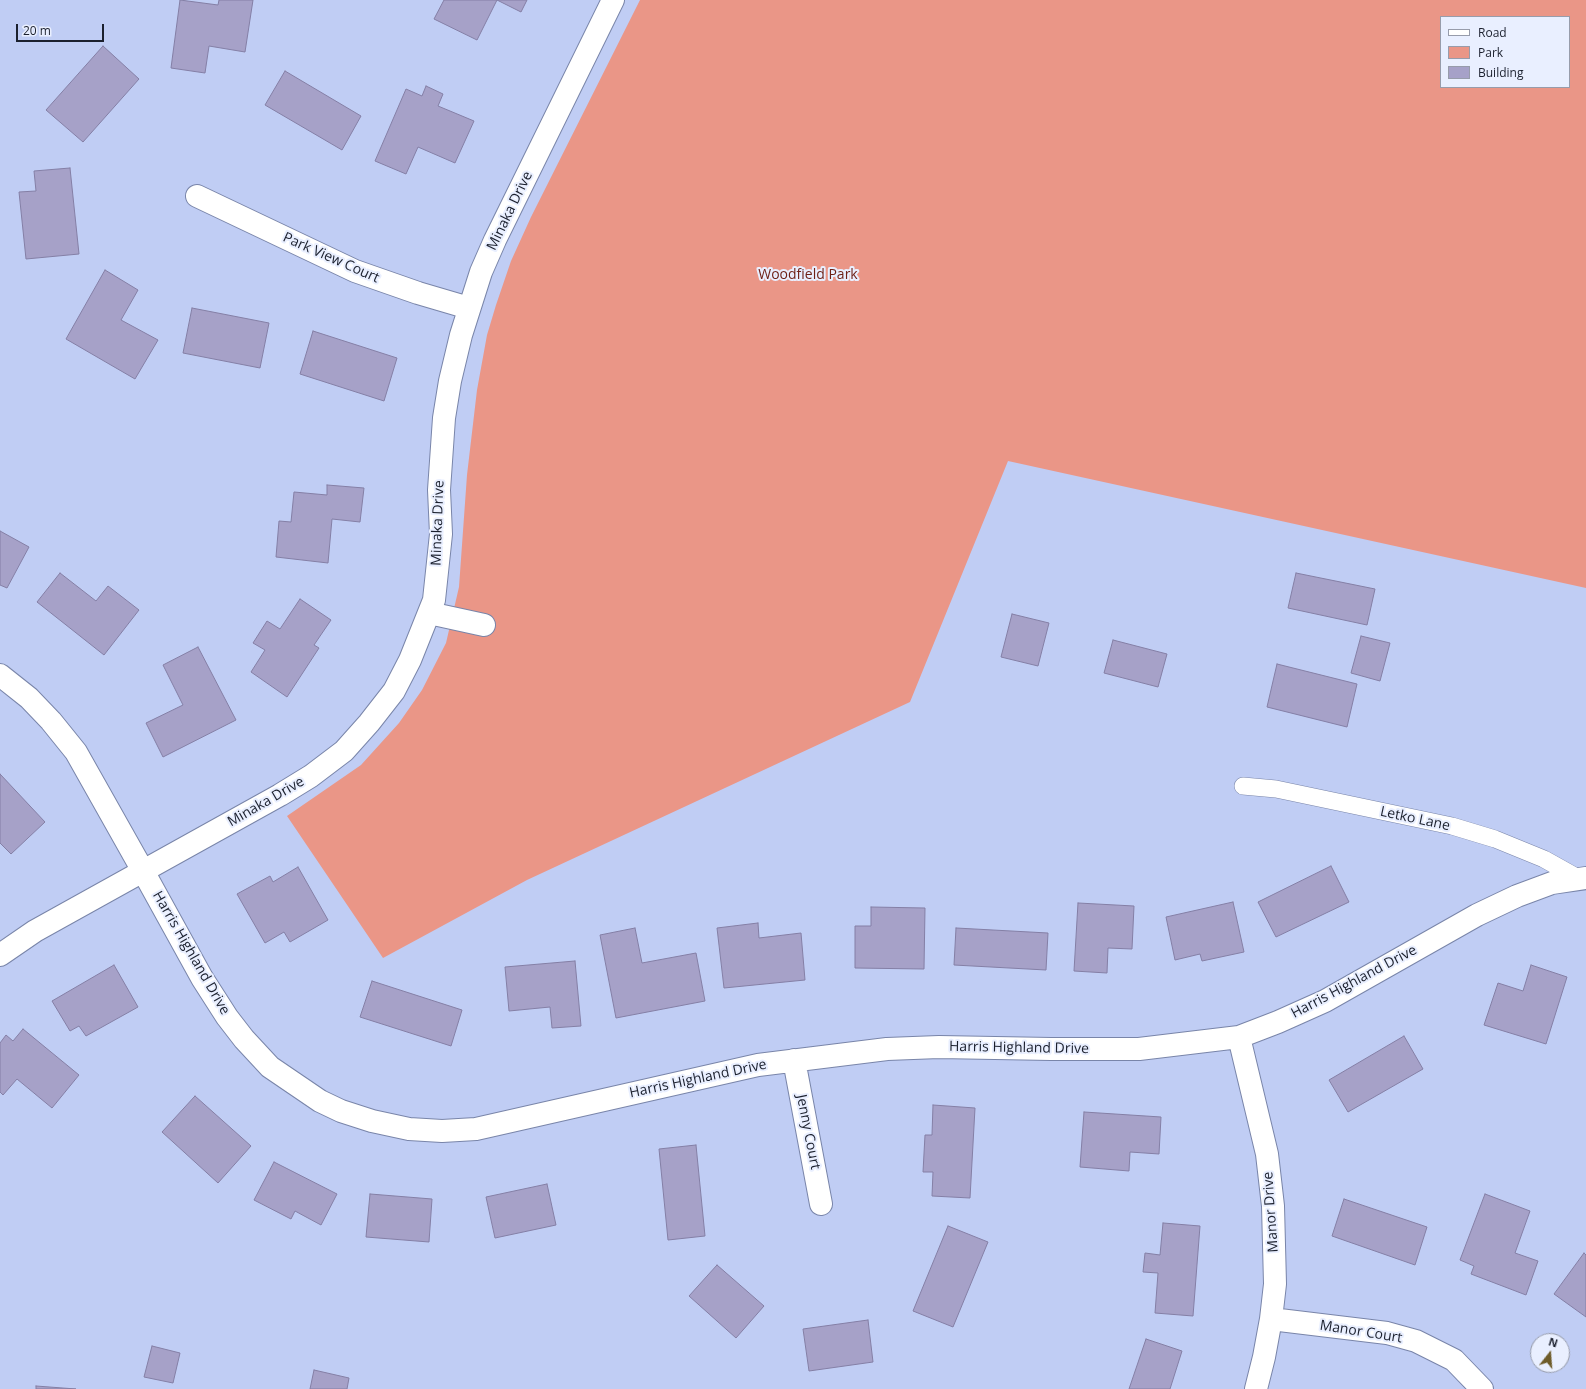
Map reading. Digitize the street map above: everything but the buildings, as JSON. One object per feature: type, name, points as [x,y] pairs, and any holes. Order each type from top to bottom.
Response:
[{"type":"street","name":"Minaka Drive","points":[[0,955],[35,931],[280,795],[311,776],[344,751],[369,723],[394,691],[410,660],[434,600],[441,534],[439,490],[444,418],[450,381],[469,308],[494,240],[614,0]]},
{"type":"street","name":"Park View Court","points":[[196,196],[355,271],[418,293],[469,308]]},
{"type":"street","points":[[429,613],[484,625]]},
{"type":"street","name":"Harris Highland Drive","points":[[0,674],[29,698],[51,721],[76,752],[144,871],[202,978],[227,1018],[244,1040],[270,1067],[320,1101],[341,1111],[372,1121],[409,1129],[442,1131],[476,1129],[758,1065],[887,1049],[939,1047],[1139,1049],[1239,1037],[1278,1022],[1325,1001],[1477,915],[1517,896],[1552,883],[1582,878]]},
{"type":"street","name":"Manor Drive","points":[[1239,1037],[1267,1154],[1273,1206],[1275,1284],[1271,1319],[1256,1389]]},
{"type":"street","name":"Jenny Court","points":[[794,1060],[822,1204]]},
{"type":"street","name":"Manor Court","points":[[1271,1319],[1387,1333],[1416,1341],[1454,1360],[1482,1389]]},
{"type":"lane","name":"Letko Lane","points":[[1243,786],[1276,789],[1452,826],[1495,839],[1544,859],[1582,878]]},
{"type":"green space","name":"Woodfield Park","points":[[640,0],[1586,0],[1586,588],[1008,461],[910,702],[527,880],[383,958],[287,816],[361,765],[399,723],[422,690],[446,643],[459,587],[467,475],[477,390],[487,335],[511,261],[531,217]]}]
